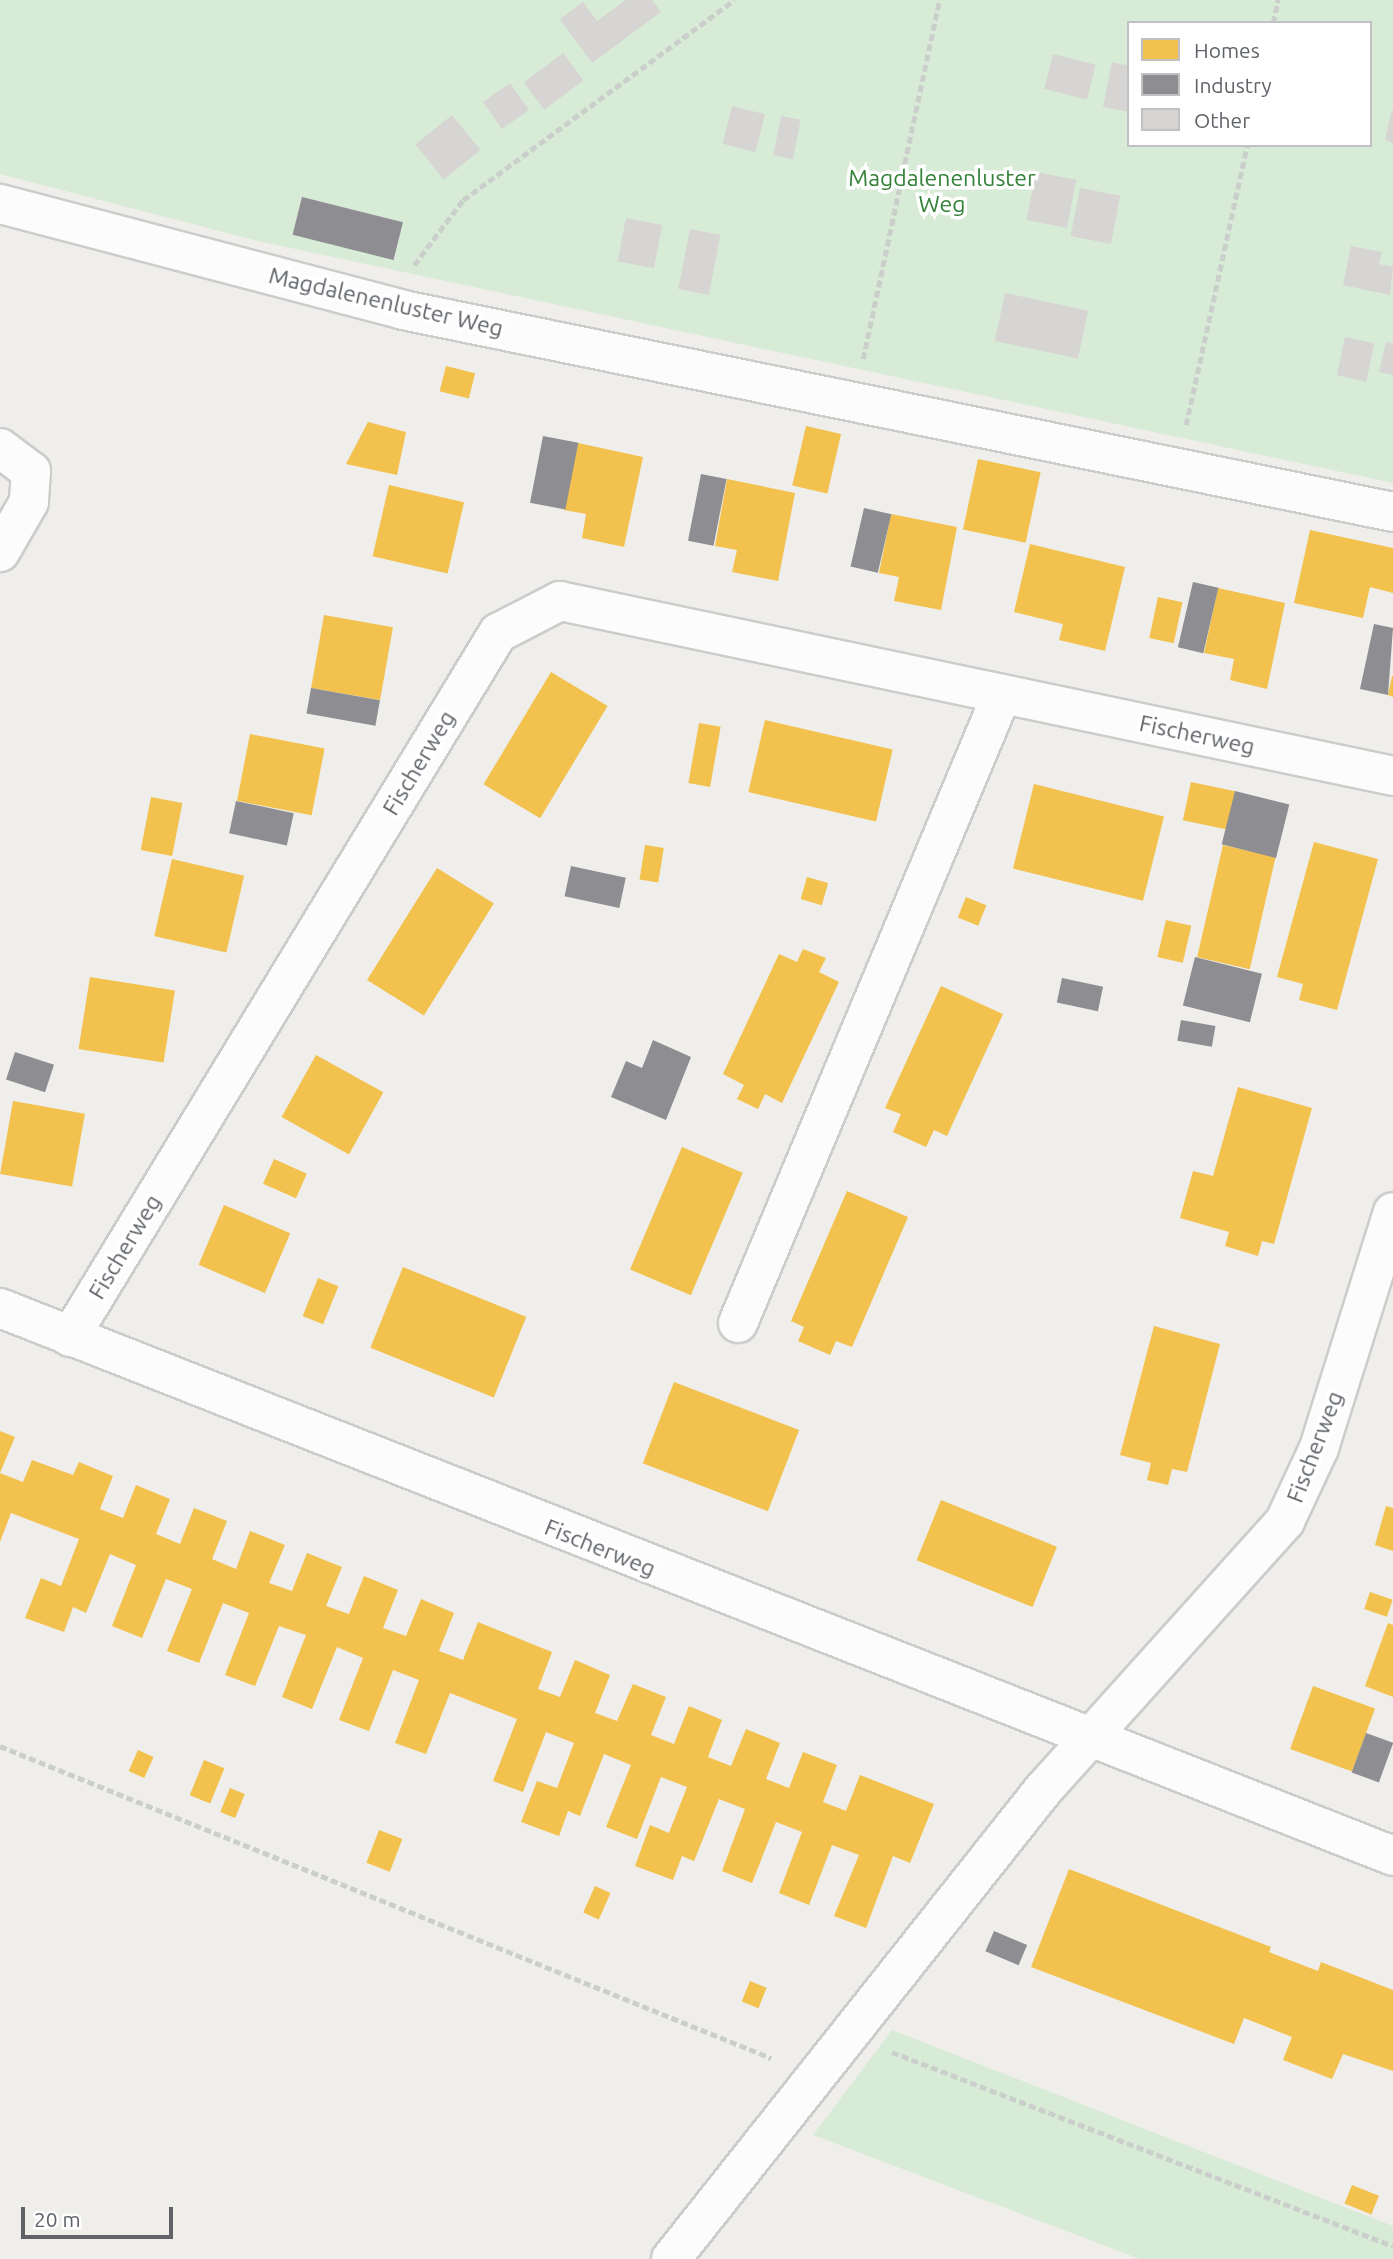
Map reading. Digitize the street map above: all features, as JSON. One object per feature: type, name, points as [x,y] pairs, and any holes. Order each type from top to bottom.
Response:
[{"type":"street","name":"Magdalenenluster Weg","points":[[0,204],[403,310],[1393,512]]},
{"type":"street","points":[[0,448],[31,471],[29,502],[0,552]]},
{"type":"street","name":"Fischerweg","points":[[70,1337],[498,633],[560,601],[1393,776]]},
{"type":"street","points":[[738,1323],[1002,694]]},
{"type":"street","name":"Fischerweg","points":[[1092,1742],[1286,1521],[1319,1448],[1393,1212]]},
{"type":"street","name":"Fischerweg","points":[[0,1308],[1092,1742],[1393,1857]]},
{"type":"street","points":[[671,2259],[1043,1790],[1092,1742]]},
{"type":"path","points":[[403,310],[414,265],[463,200],[734,0]]},
{"type":"path","points":[[854,402],[939,0]]},
{"type":"path","points":[[1273,21],[1278,0]]},
{"type":"path","points":[[1176,468],[1247,147]]},
{"type":"path","points":[[0,1746],[816,2077]]},
{"type":"path","points":[[849,2035],[1393,2246]]},
{"type":"green space","name":"Magdalenenluster Weg","points":[[0,0],[1393,0],[1393,483],[258,241],[0,174]]},
{"type":"green space","points":[[892,2030],[1393,2226],[1393,2259],[1140,2259],[813,2135]]},
{"type":"building: Homes","points":[[446,366],[475,373],[469,398],[440,391]]},
{"type":"building: Homes","points":[[368,422],[406,432],[397,475],[346,464]]},
{"type":"building: Homes","points":[[806,426],[841,434],[827,494],[792,485]]},
{"type":"building: Homes","points":[[578,443],[643,457],[624,547],[582,538],[586,514],[564,510]]},
{"type":"building: Homes","points":[[978,459],[1041,472],[1026,543],[963,529]]},
{"type":"building: Homes","points":[[727,479],[795,493],[778,581],[732,572],[737,550],[715,546]]},
{"type":"building: Homes","points":[[389,485],[464,502],[448,573],[373,556]]},
{"type":"building: Homes","points":[[891,514],[957,527],[941,610],[894,601],[899,577],[879,573]]},
{"type":"building: Homes","points":[[1310,530],[1393,548],[1393,593],[1370,587],[1363,618],[1294,603]]},
{"type":"building: Homes","points":[[1030,544],[1125,567],[1105,651],[1059,640],[1063,624],[1014,612]]},
{"type":"building: Homes","points":[[1218,588],[1285,603],[1267,689],[1230,680],[1234,659],[1204,653]]},
{"type":"building: Homes","points":[[1158,597],[1182,602],[1174,643],[1149,638]]},
{"type":"building: Homes","points":[[324,615],[393,627],[380,700],[311,688]]},
{"type":"building: Homes","points":[[551,672],[608,706],[540,818],[484,784]]},
{"type":"building: Homes","points":[[1393,676],[1393,697],[1388,695]]},
{"type":"building: Homes","points":[[765,720],[893,749],[876,822],[748,792]]},
{"type":"building: Homes","points":[[699,723],[721,727],[710,787],[688,783]]},
{"type":"building: Homes","points":[[250,734],[325,749],[312,815],[237,801]]},
{"type":"building: Homes","points":[[1191,782],[1235,791],[1227,830],[1183,820]]},
{"type":"building: Homes","points":[[1034,784],[1164,816],[1143,901],[1013,868]]},
{"type":"building: Homes","points":[[151,797],[182,803],[172,856],[141,850]]},
{"type":"building: Homes","points":[[1314,842],[1378,859],[1337,1010],[1299,1000],[1303,984],[1277,977]]},
{"type":"building: Homes","points":[[645,845],[664,848],[658,883],[640,880]]},
{"type":"building: Homes","points":[[1223,845],[1276,857],[1250,969],[1197,957]]},
{"type":"building: Homes","points":[[172,859],[244,876],[226,953],[154,936]]},
{"type":"building: Homes","points":[[437,868],[494,904],[424,1015],[367,980]]},
{"type":"building: Homes","points":[[807,877],[828,883],[822,905],[801,899]]},
{"type":"building: Homes","points":[[966,897],[986,905],[978,926],[958,917]]},
{"type":"building: Homes","points":[[1166,920],[1191,926],[1183,963],[1157,957]]},
{"type":"building: Homes","points":[[803,949],[826,958],[819,972],[839,982],[782,1103],[765,1094],[758,1109],[737,1099],[744,1085],[723,1074],[779,954],[797,962]]},
{"type":"building: Homes","points":[[90,977],[175,990],[164,1063],[79,1049]]},
{"type":"building: Homes","points":[[941,986],[1003,1014],[947,1136],[934,1130],[926,1147],[893,1132],[901,1114],[885,1108]]},
{"type":"building: Homes","points":[[316,1055],[383,1092],[349,1154],[282,1117]]},
{"type":"building: Homes","points":[[1238,1087],[1312,1108],[1274,1244],[1262,1241],[1258,1256],[1225,1246],[1229,1232],[1180,1218],[1193,1171],[1213,1176]]},
{"type":"building: Homes","points":[[13,1101],[85,1114],[72,1187],[0,1174]]},
{"type":"building: Homes","points":[[682,1147],[743,1173],[691,1295],[630,1269]]},
{"type":"building: Homes","points":[[274,1159],[307,1174],[296,1198],[263,1184]]},
{"type":"building: Homes","points":[[847,1191],[908,1217],[852,1347],[836,1341],[830,1355],[798,1341],[804,1327],[791,1321]]},
{"type":"building: Homes","points":[[224,1205],[290,1233],[265,1293],[199,1265]]},
{"type":"building: Homes","points":[[403,1267],[526,1317],[494,1397],[370,1348]]},
{"type":"building: Homes","points":[[318,1278],[338,1286],[323,1324],[303,1316]]},
{"type":"building: Homes","points":[[1154,1326],[1220,1344],[1187,1472],[1172,1469],[1168,1485],[1147,1480],[1151,1463],[1120,1455]]},
{"type":"building: Homes","points":[[674,1382],[799,1430],[768,1511],[643,1463]]},
{"type":"building: Homes","points":[[0,1431],[15,1437],[0,1473]]},
{"type":"building: Homes","points":[[32,1460],[73,1475],[79,1462],[113,1476],[100,1509],[123,1518],[136,1485],[170,1499],[156,1534],[180,1544],[194,1508],[227,1521],[212,1559],[236,1569],[250,1531],[285,1545],[269,1583],[292,1591],[307,1553],[342,1567],[326,1606],[349,1614],[364,1576],[398,1590],[383,1628],[406,1636],[421,1599],[454,1613],[439,1651],[463,1660],[478,1622],[552,1652],[538,1689],[560,1697],[575,1660],[610,1675],[595,1713],[617,1721],[633,1684],[666,1697],[651,1735],[674,1744],[689,1706],[722,1720],[708,1757],[731,1766],[746,1729],[780,1743],[766,1779],[789,1788],[803,1752],[837,1765],[823,1802],[846,1811],[860,1775],[934,1804],[910,1863],[893,1856],[866,1928],[834,1916],[859,1855],[832,1845],[809,1905],[779,1893],[802,1832],[776,1822],[752,1883],[722,1871],[745,1809],[719,1799],[694,1861],[682,1856],[673,1880],[635,1866],[650,1825],[669,1833],[687,1787],[661,1777],[637,1839],[606,1827],[631,1765],[604,1754],[580,1816],[568,1811],[559,1836],[521,1822],[537,1781],[557,1788],[574,1743],[546,1732],[523,1792],[493,1781],[517,1719],[450,1693],[426,1754],[395,1743],[419,1680],[393,1670],[369,1731],[339,1720],[363,1658],[337,1647],[312,1709],[282,1697],[306,1635],[279,1626],[255,1686],[225,1675],[249,1613],[223,1603],[199,1663],[167,1651],[192,1589],[166,1579],[142,1638],[112,1626],[136,1565],[110,1554],[86,1613],[73,1607],[64,1632],[25,1618],[41,1578],[61,1586],[79,1539],[11,1513],[0,1542],[0,1473],[23,1482]]},
{"type":"building: Homes","points":[[941,1500],[1057,1547],[1033,1607],[917,1560]]},
{"type":"building: Homes","points":[[1386,1506],[1393,1508],[1393,1551],[1375,1545]]},
{"type":"building: Homes","points":[[1370,1592],[1393,1600],[1387,1617],[1364,1609]]},
{"type":"building: Homes","points":[[1388,1623],[1393,1625],[1393,1697],[1365,1686]]},
{"type":"building: Homes","points":[[1313,1686],[1375,1709],[1352,1772],[1290,1749]]},
{"type":"building: Homes","points":[[138,1750],[154,1757],[144,1778],[129,1771]]},
{"type":"building: Homes","points":[[204,1760],[224,1768],[210,1803],[190,1795]]},
{"type":"building: Homes","points":[[230,1788],[245,1794],[235,1818],[220,1812]]},
{"type":"building: Homes","points":[[379,1830],[402,1839],[390,1872],[366,1863]]},
{"type":"building: Homes","points":[[1069,1869],[1271,1947],[1269,1952],[1318,1971],[1321,1962],[1393,1990],[1393,2071],[1343,2054],[1332,2079],[1283,2060],[1292,2037],[1244,2018],[1234,2044],[1031,1967]]},
{"type":"building: Homes","points":[[595,1886],[611,1893],[599,1919],[583,1912]]},
{"type":"building: Homes","points":[[750,1981],[767,1988],[758,2008],[742,2001]]},
{"type":"building: Homes","points":[[1352,2185],[1379,2196],[1371,2214],[1345,2204]]},
{"type":"building: Industry","points":[[302,197],[403,222],[393,260],[293,235]]},
{"type":"building: Industry","points":[[543,436],[578,443],[565,510],[530,503]]},
{"type":"building: Industry","points":[[701,474],[727,479],[714,546],[688,541]]},
{"type":"building: Industry","points":[[864,508],[891,514],[878,573],[851,566]]},
{"type":"building: Industry","points":[[1193,582],[1218,588],[1203,653],[1178,647]]},
{"type":"building: Industry","points":[[1374,624],[1393,628],[1388,695],[1360,689]]},
{"type":"building: Industry","points":[[311,688],[380,700],[375,726],[306,714]]},
{"type":"building: Industry","points":[[1235,791],[1289,805],[1276,858],[1222,844]]},
{"type":"building: Industry","points":[[236,801],[294,813],[287,846],[229,833]]},
{"type":"building: Industry","points":[[571,866],[626,878],[619,908],[565,896]]},
{"type":"building: Industry","points":[[1195,957],[1262,974],[1250,1022],[1183,1006]]},
{"type":"building: Industry","points":[[1062,978],[1103,987],[1098,1011],[1057,1002]]},
{"type":"building: Industry","points":[[1181,1020],[1215,1026],[1212,1047],[1177,1041]]},
{"type":"building: Industry","points":[[653,1040],[691,1057],[666,1120],[611,1097],[626,1061],[642,1068]]},
{"type":"building: Industry","points":[[15,1052],[54,1065],[45,1092],[6,1080]]},
{"type":"building: Industry","points":[[1366,1733],[1393,1743],[1379,1782],[1352,1772]]},
{"type":"building: Industry","points":[[994,1931],[1027,1945],[1019,1965],[985,1951]]},
{"type":"building: Other","points":[[626,0],[652,0],[661,12],[592,63],[560,19],[583,2],[597,21]]},
{"type":"building: Other","points":[[563,53],[583,80],[544,110],[524,82]]},
{"type":"building: Other","points":[[1053,54],[1096,65],[1087,100],[1044,89]]},
{"type":"building: Other","points":[[1112,62],[1127,66],[1127,112],[1103,107]]},
{"type":"building: Other","points":[[510,83],[529,110],[502,129],[483,102]]},
{"type":"building: Other","points":[[732,106],[765,114],[756,152],[723,144]]},
{"type":"building: Other","points":[[1393,110],[1393,143],[1385,140]]},
{"type":"building: Other","points":[[452,115],[480,150],[444,180],[415,145]]},
{"type":"building: Other","points":[[781,116],[801,120],[793,159],[773,155]]},
{"type":"building: Other","points":[[1036,172],[1076,180],[1067,228],[1027,220]]},
{"type":"building: Other","points":[[1080,188],[1120,196],[1111,244],[1071,236]]},
{"type":"building: Other","points":[[626,218],[662,225],[654,268],[618,261]]},
{"type":"building: Other","points":[[690,229],[720,235],[709,295],[678,289]]},
{"type":"building: Other","points":[[1351,246],[1382,252],[1379,264],[1393,267],[1390,295],[1343,285]]},
{"type":"building: Other","points":[[1005,293],[1088,311],[1078,359],[995,341]]},
{"type":"building: Other","points":[[1345,337],[1374,343],[1366,381],[1337,375]]},
{"type":"building: Other","points":[[1386,342],[1393,343],[1393,375],[1379,372]]}]
